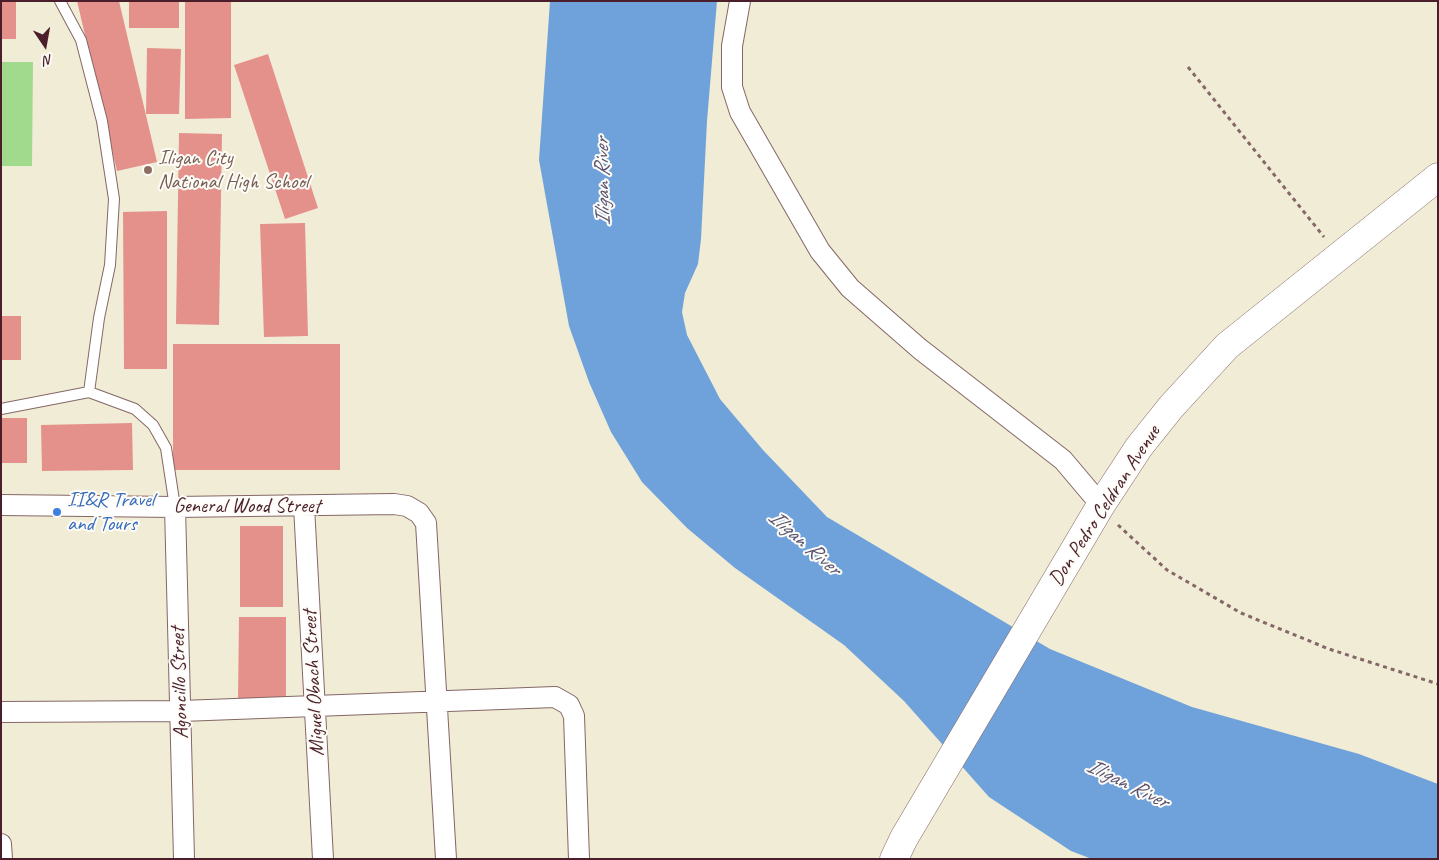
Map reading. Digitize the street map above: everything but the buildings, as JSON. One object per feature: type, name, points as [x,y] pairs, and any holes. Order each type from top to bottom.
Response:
[{"type":"main road","name":"Don Pedro Celdran Avenue","points":[[899,848],[1101,505],[1150,433],[1171,406],[1227,346],[1438,177]]},
{"type":"street","points":[[740,1],[732,46],[732,87],[740,112],[820,251],[850,288],[920,349],[1062,460],[1101,505]]},
{"type":"street","name":"General Wood Street","points":[[1,505],[175,507],[394,504],[407,506],[419,513],[426,523],[437,700]]},
{"type":"street","name":"Miguel Obach Street","points":[[304,506],[323,859]]},
{"type":"street","name":"Agoncillo Street","points":[[175,507],[184,859]]},
{"type":"street","points":[[1,712],[181,711],[555,697],[569,705],[574,716],[576,730],[579,859]]},
{"type":"street","points":[[437,700],[446,859]]},
{"type":"street","points":[[1,844],[2,859]]},
{"type":"lane","points":[[60,1],[81,40],[102,121],[114,199],[110,266],[99,318],[89,392]]},
{"type":"lane","points":[[1,408],[89,392],[135,409],[153,425],[166,448],[175,507]]},
{"type":"path","points":[[1188,67],[1339,256]]},
{"type":"path","points":[[1101,505],[1124,532],[1167,570],[1241,613],[1329,649],[1438,684]]},
{"type":"green space","points":[[1,62],[33,62],[32,166],[1,166]]},
{"type":"water","name":"Iligan River","points":[[550,1],[717,1],[707,121],[701,239],[698,264],[685,293],[682,312],[687,335],[720,399],[763,450],[827,517],[1050,649],[1192,707],[1359,754],[1438,784],[1438,859],[1092,859],[1071,851],[989,797],[904,701],[844,645],[735,568],[687,528],[642,482],[611,432],[589,382],[569,326],[539,160]]},
{"type":"place","name":"Iligan City National High School","points":[[148,170]]},
{"type":"place","name":"II&R Travel and Tours","points":[[57,512]]}]
